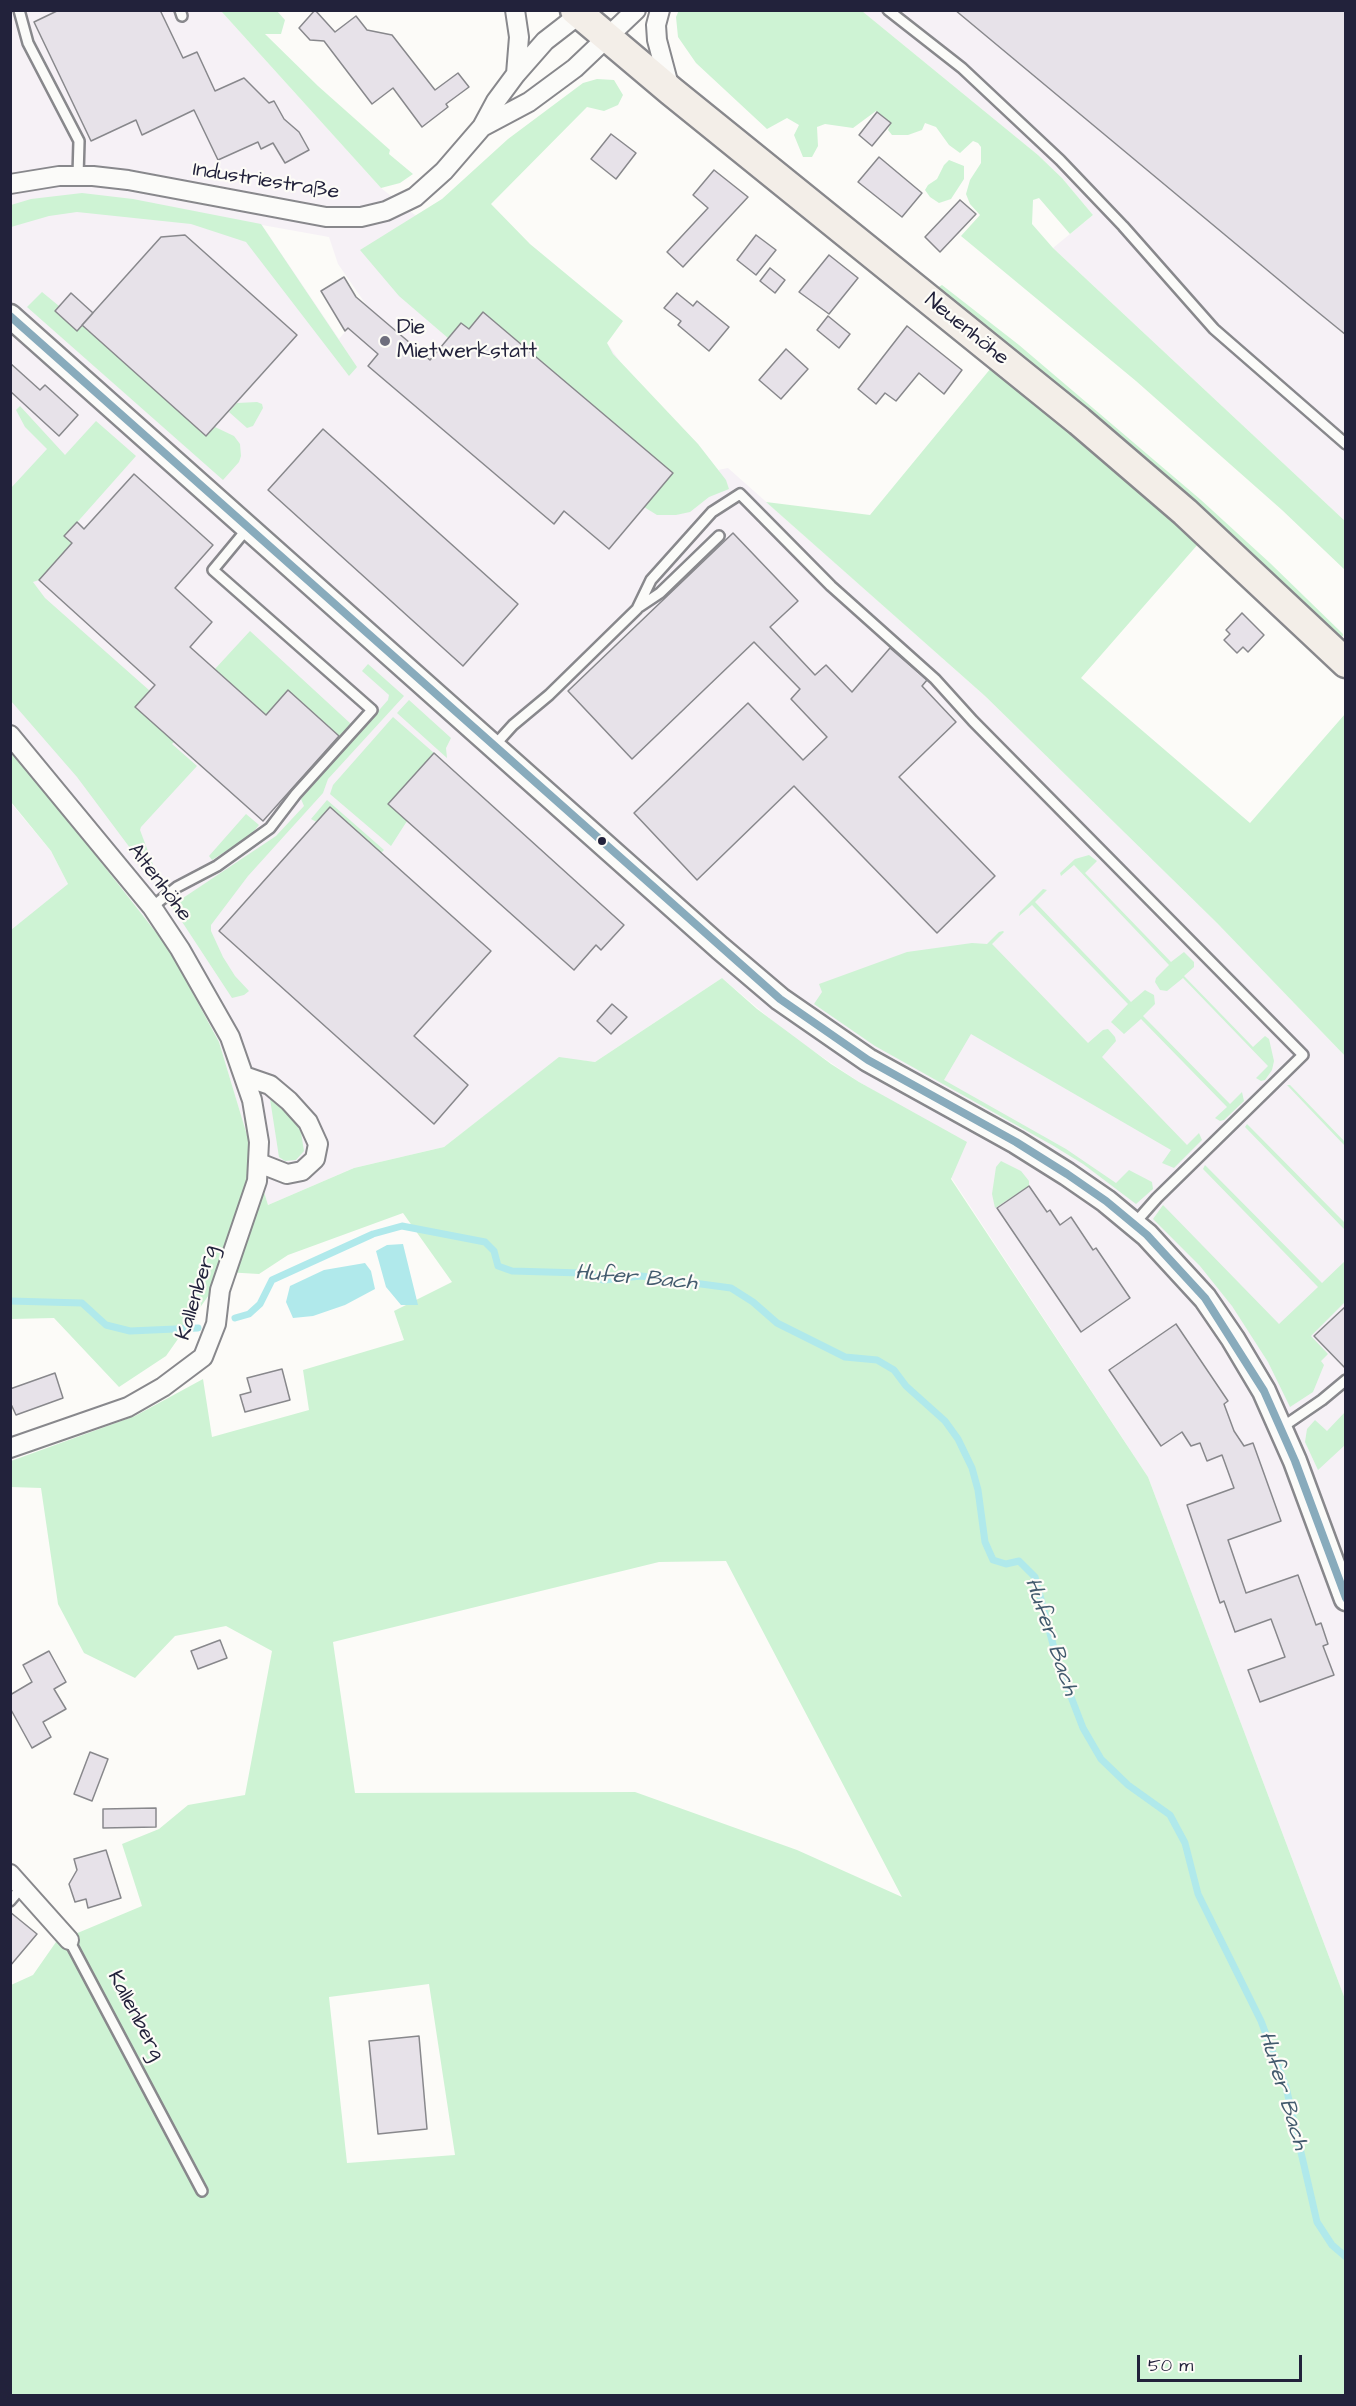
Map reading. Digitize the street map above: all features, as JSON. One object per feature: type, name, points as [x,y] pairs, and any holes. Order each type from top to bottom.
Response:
[{"type":"main road","name":"Neuenhöhe","points":[[580,12],[671,91],[1086,428],[1185,512],[1346,663]]},
{"type":"street","points":[[514,10],[519,37],[516,74]]},
{"type":"street","name":"Industriestraße","points":[[482,127],[529,102],[575,68],[636,10]]},
{"type":"street","points":[[660,10],[657,40],[671,91]]},
{"type":"street","name":"Industriestraße","points":[[10,184],[58,176],[78,176],[128,180],[326,217],[367,216],[386,212],[415,197],[444,171],[482,127],[496,101],[516,74],[545,41],[580,12]]},
{"type":"street","points":[[10,316],[720,948],[800,1014],[868,1060],[1058,1168],[1134,1224],[1176,1265],[1210,1306],[1256,1376],[1304,1482],[1346,1599]]},
{"type":"street","name":"Altenhöhe","points":[[10,735],[152,907],[180,949],[230,1038],[244,1076],[256,1122],[259,1163],[257,1181],[248,1210]]},
{"type":"street","points":[[244,1076],[270,1085],[289,1101],[308,1122],[318,1144],[315,1159],[302,1171],[287,1174],[259,1163]]},
{"type":"street","name":"Kallenberg","points":[[10,1448],[128,1407],[163,1387],[202,1357],[216,1324],[220,1290],[248,1210]]},
{"type":"street","name":"Kallenberg","points":[[14,1887],[69,1940]]},
{"type":"lane","points":[[19,10],[28,44],[79,141],[78,176]]},
{"type":"lane","points":[[888,10],[962,68],[1060,159],[1214,329],[1346,444]]},
{"type":"lane","points":[[637,609],[651,580],[712,512],[740,494],[831,586],[935,679],[973,721],[1303,1054],[1156,1198],[1134,1224]]},
{"type":"lane","points":[[152,907],[177,887],[217,867],[270,828],[296,795],[372,710],[213,570],[249,527]]},
{"type":"lane","points":[[494,746],[513,725],[549,695],[637,609],[660,593],[719,536]]},
{"type":"lane","points":[[1281,1428],[1322,1400],[1346,1380]]},
{"type":"lane","name":"Kallenberg","points":[[69,1940],[202,2191]]},
{"type":"shaded area","points":[[11,11],[221,11],[381,188],[597,359],[607,343],[626,370],[698,444],[718,470],[728,468],[985,696],[1217,923],[1345,1056],[1345,1999],[1148,1477],[907,1110],[859,1082],[787,1033],[722,978],[595,1062],[559,1058],[444,1147],[354,1168],[268,1205],[219,1042],[169,949],[11,747]],"holes":[[[262,225],[329,237],[338,264],[367,306],[339,339]]]},
{"type":"shaded area","points":[[862,11],[1345,11],[1345,521],[1053,248],[1093,215],[1062,178],[1038,155]]},
{"type":"shaded area","points":[[10,802],[51,851],[68,884],[10,983]]},
{"type":"green space","points":[[679,10],[862,11],[1038,155],[1062,178],[1093,215],[1070,234],[1039,198],[1033,200],[1032,224],[1053,248],[1345,521],[1345,570],[1282,510],[1136,381],[961,236],[980,215],[970,204],[966,194],[970,180],[981,163],[981,147],[978,143],[973,141],[960,153],[949,145],[936,127],[925,123],[922,130],[908,135],[892,135],[888,130],[891,123],[876,111],[853,128],[825,124],[817,127],[818,146],[812,157],[803,157],[794,135],[799,125],[787,118],[767,129],[696,63],[678,37],[676,17]]},
{"type":"green space","points":[[221,11],[277,11],[285,20],[281,34],[265,34],[318,86],[390,150],[389,154],[413,174],[400,183],[381,188]]},
{"type":"green space","points":[[597,79],[614,80],[623,95],[618,105],[604,111],[587,107],[491,204],[530,244],[623,321],[607,343],[613,354],[698,444],[726,480],[729,489],[709,497],[690,512],[676,515],[657,515],[644,507],[673,473],[483,312],[469,329],[461,323],[448,338],[399,296],[360,250],[442,199],[508,139],[583,83]]},
{"type":"green space","points":[[949,160],[964,166],[964,179],[951,199],[939,203],[925,190],[937,179]]},
{"type":"green space","points":[[82,193],[133,199],[261,224],[357,367],[349,376],[246,242],[191,224],[77,212],[49,216],[11,227],[11,205],[31,199]]},
{"type":"green space","points":[[942,285],[1019,345],[1201,500],[1270,563],[1343,636],[1340,638],[1193,502],[937,288]]},
{"type":"green space","points":[[42,292],[59,306],[55,311],[77,331],[82,325],[206,436],[215,427],[234,436],[240,444],[241,456],[239,462],[223,480],[27,307]]},
{"type":"green space","points":[[991,368],[1100,456],[1199,543],[1081,678],[1250,823],[1345,714],[1345,1056],[1217,923],[985,696],[766,502],[870,515]]},
{"type":"green space","points":[[237,403],[262,404],[263,408],[253,426],[247,428],[229,412]]},
{"type":"green space","points":[[20,406],[65,455],[96,421],[136,456],[65,536],[72,543],[39,580],[33,582],[45,598],[150,691],[174,742],[172,744],[197,766],[141,827],[140,830],[158,878],[154,880],[77,777],[11,701],[11,488],[47,449],[25,427],[16,410]]},
{"type":"green space","points":[[250,631],[351,724],[339,736],[288,690],[266,715],[215,669]]},
{"type":"green space","points":[[368,664],[404,696],[328,779],[323,793],[248,876],[211,925],[211,931],[223,957],[235,976],[249,991],[232,998],[173,908],[183,898],[276,836],[304,806],[301,799],[388,700],[389,695],[362,671]]},
{"type":"green space","points":[[409,700],[451,738],[446,748],[447,758],[397,713]]},
{"type":"green space","points":[[393,717],[434,753],[389,804],[407,821],[391,846],[330,794],[333,785]]},
{"type":"green space","points":[[11,747],[169,949],[219,1042],[268,1205],[354,1168],[444,1147],[559,1057],[595,1062],[722,978],[757,1009],[831,1064],[967,1142],[951,1179],[1148,1477],[1345,1999],[1345,2395],[11,2395],[11,1985],[33,1975],[56,1942],[142,1906],[122,1844],[159,1829],[188,1805],[245,1795],[272,1651],[226,1626],[175,1636],[135,1678],[84,1653],[58,1604],[41,1488],[11,1487],[11,1461],[135,1416],[203,1379],[212,1437],[309,1410],[303,1370],[404,1340],[394,1311],[452,1282],[403,1213],[288,1255],[259,1274],[225,1272],[166,1356],[119,1387],[54,1318],[11,1319],[11,930],[68,884],[51,851],[11,802]],"holes":[[[726,1561],[902,1897],[797,1850],[635,1792],[355,1793],[333,1642],[659,1562]],[[429,1984],[455,2155],[347,2163],[329,1997]]]},
{"type":"green space","points":[[327,800],[384,850],[378,856],[311,819]]},
{"type":"green space","points":[[246,814],[259,825],[250,836],[212,860],[209,856]]},
{"type":"green space","points":[[1089,855],[1097,861],[1085,873],[1171,962],[1184,952],[1194,962],[1194,967],[1184,976],[1253,1047],[1265,1036],[1269,1039],[1274,1061],[1272,1070],[1265,1080],[1261,1081],[1256,1078],[1268,1066],[1183,978],[1167,991],[1160,990],[1155,982],[1156,978],[1169,965],[1074,865],[1061,876],[1060,873],[1075,859]]},
{"type":"green space","points":[[1043,889],[1047,890],[1035,902],[1131,1002],[1145,990],[1154,995],[1155,1004],[1143,1016],[1230,1104],[1242,1092],[1244,1101],[1224,1120],[1220,1121],[1215,1118],[1227,1107],[1141,1019],[1124,1034],[1111,1022],[1128,1004],[1032,905],[1019,916],[1020,912]]},
{"type":"green space","points":[[1003,931],[992,944],[1088,1043],[1103,1030],[1108,1029],[1116,1041],[1102,1057],[1187,1145],[1199,1133],[1202,1140],[1174,1168],[1162,1163],[1171,1150],[971,1034],[944,1080],[1066,1149],[1116,1183],[1129,1170],[1152,1182],[1153,1189],[1136,1204],[1083,1164],[875,1046],[814,1004],[822,992],[819,984],[907,952],[972,943],[987,944]]},
{"type":"green space","points":[[1287,1085],[1290,1085],[1345,1142],[1345,1146]]},
{"type":"green space","points":[[270,1099],[291,1117],[301,1132],[304,1151],[296,1160],[285,1161],[279,1157]]},
{"type":"green space","points":[[1247,1124],[1345,1223],[1345,1230],[1245,1127]]},
{"type":"green space","points":[[1001,1161],[1021,1171],[1029,1181],[1029,1186],[995,1208],[992,1194],[996,1167]]},
{"type":"green space","points":[[1205,1165],[1322,1283],[1345,1261],[1345,1302],[1311,1336],[1328,1354],[1321,1361],[1324,1365],[1313,1392],[1290,1407],[1268,1362],[1232,1306],[1200,1266],[1153,1219],[1163,1205],[1279,1324],[1318,1287],[1203,1169]]},
{"type":"green space","points":[[1345,1412],[1345,1445],[1318,1470],[1305,1442],[1307,1429],[1315,1420],[1327,1431]]},
{"type":"water","points":[[403,1244],[418,1305],[401,1305],[386,1287],[376,1251],[387,1245]]},
{"type":"water","points":[[365,1263],[371,1271],[375,1289],[345,1305],[313,1316],[293,1318],[286,1302],[290,1286],[324,1270]]},
{"type":"building","points":[[59,10],[160,10],[183,58],[197,52],[215,91],[244,78],[269,103],[274,101],[284,119],[299,132],[309,150],[285,163],[273,143],[261,149],[258,142],[218,160],[194,110],[142,135],[136,120],[91,141],[34,22]]},
{"type":"building","points":[[315,10],[335,32],[356,16],[367,30],[392,35],[435,90],[458,73],[469,87],[446,104],[448,107],[422,127],[393,88],[372,104],[324,41],[310,40],[299,28]]},
{"type":"building","points":[[955,10],[1346,10],[1346,335],[1308,304]]},
{"type":"building","points":[[877,112],[891,123],[872,146],[859,135]]},
{"type":"building","points":[[611,134],[636,153],[616,179],[591,159]]},
{"type":"building","points":[[879,157],[922,193],[902,217],[858,182]]},
{"type":"building","points":[[714,170],[748,197],[683,267],[667,252],[708,208],[693,195]]},
{"type":"building","points":[[960,200],[976,214],[940,252],[925,237]]},
{"type":"building","points":[[185,235],[297,335],[206,436],[82,325],[161,237]]},
{"type":"building","points":[[756,235],[776,250],[756,275],[737,260]]},
{"type":"building","points":[[829,255],[858,278],[829,314],[799,292]]},
{"type":"building","points":[[770,268],[785,280],[775,293],[760,281]]},
{"type":"building","points":[[344,277],[356,297],[430,360],[461,323],[469,329],[483,312],[673,473],[609,549],[564,511],[554,524],[368,366],[378,354],[348,328],[345,331],[321,291]]},
{"type":"building","points":[[71,293],[93,313],[77,331],[55,311]]},
{"type":"building","points":[[677,293],[693,306],[697,301],[729,327],[709,351],[678,325],[681,321],[664,308]]},
{"type":"building","points":[[828,316],[850,334],[839,348],[817,330]]},
{"type":"building","points":[[907,326],[962,370],[944,394],[919,373],[896,401],[885,393],[876,404],[858,389]]},
{"type":"building","points":[[786,349],[808,369],[781,399],[759,380]]},
{"type":"building","points":[[10,363],[40,390],[45,385],[78,415],[59,436],[10,391]]},
{"type":"building","points":[[323,429],[518,604],[463,666],[268,490]]},
{"type":"building","points":[[134,474],[213,545],[175,588],[212,622],[190,647],[266,715],[288,690],[339,736],[263,821],[135,707],[155,685],[39,580],[72,543],[64,536],[77,522],[84,529]]},
{"type":"building","points":[[733,533],[798,601],[770,627],[815,675],[826,665],[852,692],[890,648],[927,680],[922,686],[956,722],[899,777],[995,876],[937,933],[794,786],[697,880],[634,813],[748,703],[803,760],[827,737],[791,699],[800,689],[754,642],[632,759],[568,691]]},
{"type":"building","points":[[1242,613],[1264,635],[1248,652],[1243,647],[1237,653],[1224,640],[1230,634],[1226,630]]},
{"type":"building","points":[[434,753],[624,925],[601,950],[596,945],[574,970],[388,804]]},
{"type":"building","points":[[330,807],[491,951],[414,1036],[468,1085],[434,1124],[219,931]]},
{"type":"building","points":[[612,1004],[627,1017],[611,1034],[597,1021]]},
{"type":"building","points":[[1029,1186],[1047,1212],[1050,1210],[1060,1225],[1071,1217],[1093,1250],[1096,1248],[1130,1298],[1081,1332],[997,1208]]},
{"type":"building","points":[[1346,1306],[1346,1369],[1314,1336]]},
{"type":"building","points":[[1176,1324],[1228,1401],[1224,1404],[1234,1431],[1244,1446],[1253,1443],[1281,1521],[1228,1540],[1246,1593],[1298,1575],[1316,1625],[1321,1623],[1328,1644],[1323,1646],[1334,1675],[1260,1702],[1248,1670],[1285,1657],[1271,1619],[1235,1632],[1224,1601],[1220,1603],[1187,1505],[1234,1488],[1222,1455],[1207,1461],[1200,1443],[1191,1446],[1182,1432],[1161,1446],[1109,1370]]},
{"type":"building","points":[[282,1369],[290,1400],[245,1412],[240,1395],[251,1392],[247,1378]]},
{"type":"building","points":[[55,1373],[63,1398],[16,1415],[10,1402],[10,1389]]},
{"type":"building","points":[[220,1640],[227,1658],[198,1669],[191,1651]]},
{"type":"building","points":[[49,1651],[66,1682],[54,1689],[66,1709],[43,1722],[51,1737],[32,1748],[10,1708],[10,1695],[32,1682],[23,1665]]},
{"type":"building","points":[[90,1752],[108,1759],[92,1801],[74,1794]]},
{"type":"building","points":[[156,1808],[156,1827],[103,1828],[103,1809]]},
{"type":"building","points":[[106,1850],[121,1898],[88,1908],[86,1899],[75,1902],[69,1884],[77,1870],[74,1859]]},
{"type":"building","points":[[10,1912],[37,1934],[10,1966]]},
{"type":"building","points":[[419,2036],[427,2129],[378,2134],[369,2041]]},
{"type":"waterway","name":"Hufer Bach","points":[[235,1318],[249,1314],[260,1304],[272,1280],[373,1234],[402,1226],[485,1242],[494,1251],[498,1266],[512,1271],[582,1273],[603,1280],[641,1276],[731,1288],[753,1302],[777,1323],[845,1357],[877,1360],[894,1370],[906,1386],[945,1421],[958,1439],[972,1468],[978,1490],[985,1542],[993,1560],[1006,1564],[1019,1561],[1035,1577],[1058,1663],[1083,1728],[1101,1759],[1128,1785],[1170,1815],[1185,1843],[1198,1894],[1261,2021],[1286,2087],[1317,2222],[1332,2245],[1346,2257]]},
{"type":"waterway","name":"Hufer Bach","points":[[10,1301],[82,1303],[106,1325],[130,1331],[198,1328]]},
{"type":"transit line","points":[[10,316],[780,999],[868,1060],[1016,1142],[1067,1174],[1106,1201],[1147,1235],[1205,1298],[1264,1391],[1295,1461],[1346,1598]]},
{"type":"place","name":"Die Mietwerkstatt","points":[[385,341]]}]
